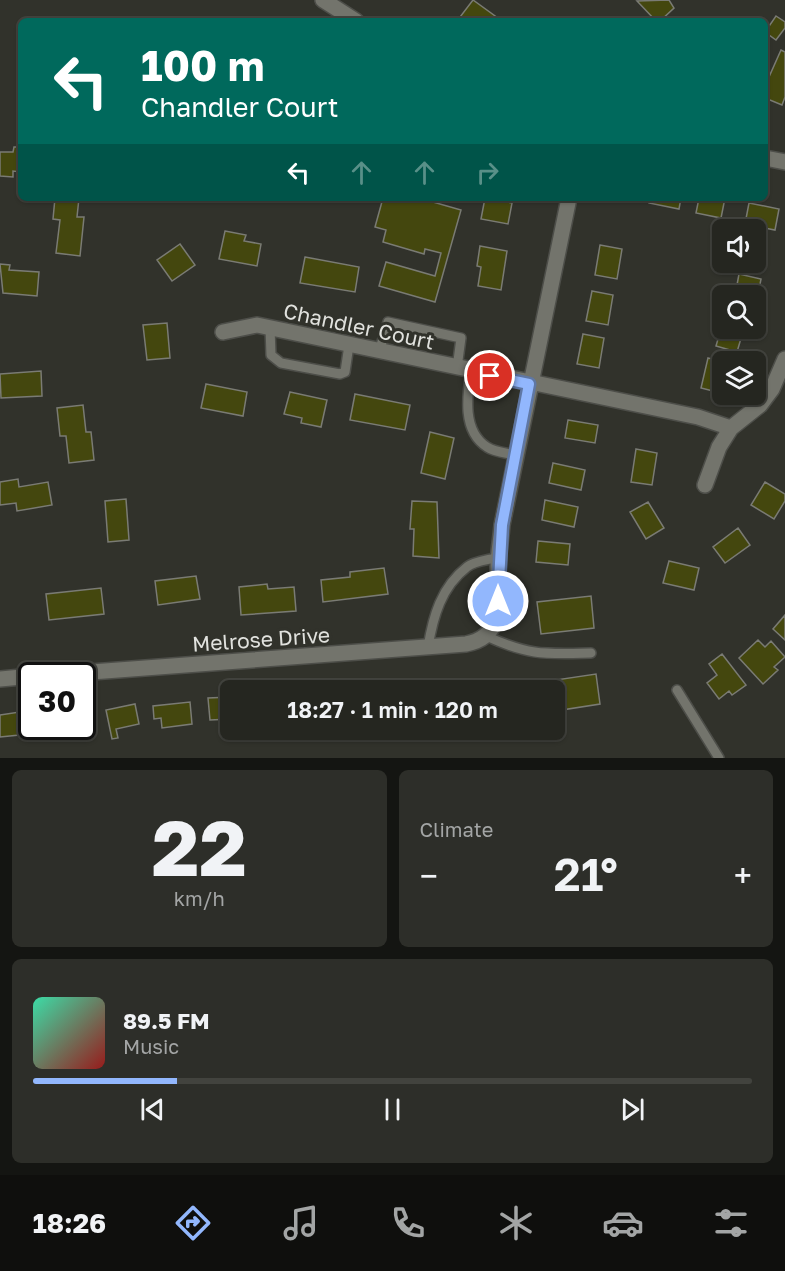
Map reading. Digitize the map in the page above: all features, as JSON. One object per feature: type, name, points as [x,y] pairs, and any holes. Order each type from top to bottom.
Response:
[{"type":"street","points":[[324,0],[351,18]]},
{"type":"street","points":[[768,159],[785,162]]},
{"type":"street","points":[[480,639],[498,618],[499,557],[516,455],[568,201]]},
{"type":"street","name":"Chandler Court","points":[[224,332],[257,325],[529,384],[698,417],[731,428]]},
{"type":"street","points":[[705,485],[714,457],[731,428],[760,405],[772,389],[785,359]]},
{"type":"street","name":"Melrose Drive","points":[[96,672],[428,647],[480,639]]},
{"type":"street","points":[[0,679],[18,677]]},
{"type":"lane","points":[[380,352],[388,322],[461,338],[465,403],[473,429],[487,447],[516,455]]},
{"type":"lane","points":[[270,328],[271,355],[281,363],[340,374],[345,372],[349,345]]},
{"type":"lane","points":[[428,647],[434,612],[445,592],[468,566],[499,557]]},
{"type":"lane","points":[[480,639],[539,654],[591,653]]},
{"type":"lane","points":[[677,690],[719,758]]},
{"type":"building","points":[[473,0],[498,18],[462,18],[460,17]]},
{"type":"building","points":[[669,0],[674,8],[663,18],[653,18],[637,1]]},
{"type":"building","points":[[776,16],[785,22],[785,28],[776,40],[768,34],[768,28]]},
{"type":"building","points":[[781,50],[785,52],[785,97],[782,105],[768,99],[768,79]]},
{"type":"building","points":[[14,147],[18,147],[18,172],[13,171],[13,177],[0,176],[0,152],[13,152]]},
{"type":"building","points":[[55,201],[79,201],[77,217],[84,217],[80,256],[56,253],[60,220],[53,219]]},
{"type":"building","points":[[382,201],[430,201],[461,210],[435,302],[379,286],[386,262],[435,276],[441,253],[425,249],[424,254],[383,242],[386,230],[375,227]]},
{"type":"building","points":[[484,201],[512,203],[508,224],[481,219]]},
{"type":"building","points":[[649,201],[680,201],[679,209],[649,203]]},
{"type":"building","points":[[698,201],[724,201],[721,218],[696,213]]},
{"type":"building","points":[[749,203],[779,209],[775,230],[766,228],[766,219],[746,219]]},
{"type":"building","points":[[225,231],[246,235],[244,241],[261,244],[257,266],[219,259]]},
{"type":"building","points":[[180,244],[195,265],[172,281],[157,260]]},
{"type":"building","points":[[600,245],[622,249],[617,279],[595,275]]},
{"type":"building","points":[[480,246],[507,251],[501,290],[478,286],[481,267],[477,266]]},
{"type":"building","points":[[305,257],[359,267],[355,292],[300,283]]},
{"type":"building","points":[[0,264],[10,265],[9,270],[39,272],[37,296],[3,293]]},
{"type":"building","points":[[739,274],[761,279],[760,285],[737,285]]},
{"type":"building","points":[[592,291],[613,295],[608,325],[586,321]]},
{"type":"building","points":[[167,323],[170,358],[147,360],[143,325]]},
{"type":"building","points":[[583,334],[604,338],[599,368],[577,364]]},
{"type":"building","points":[[718,339],[741,339],[737,351],[716,346]]},
{"type":"building","points":[[708,358],[712,359],[712,391],[701,388]]},
{"type":"building","points":[[41,371],[42,396],[1,398],[0,374]]},
{"type":"building","points":[[206,384],[247,392],[243,416],[201,408]]},
{"type":"building","points":[[290,392],[327,400],[321,427],[301,423],[302,418],[284,414]]},
{"type":"building","points":[[355,394],[410,405],[405,430],[350,420]]},
{"type":"building","points":[[83,405],[86,432],[91,432],[94,460],[69,463],[66,436],[60,436],[57,408]]},
{"type":"building","points":[[568,420],[598,425],[595,443],[565,438]]},
{"type":"building","points":[[430,432],[454,438],[445,479],[421,473]]},
{"type":"building","points":[[636,449],[657,453],[652,485],[631,482]]},
{"type":"building","points":[[553,463],[585,470],[581,490],[549,483]]},
{"type":"building","points":[[18,479],[19,487],[48,482],[52,505],[17,511],[16,503],[0,505],[0,482]]},
{"type":"building","points":[[765,482],[785,494],[785,501],[774,519],[751,505]]},
{"type":"building","points":[[126,499],[129,540],[108,542],[105,501]]},
{"type":"building","points":[[545,500],[578,507],[574,527],[542,520]]},
{"type":"building","points":[[412,501],[437,502],[439,558],[413,556],[414,529],[410,529]]},
{"type":"building","points":[[648,502],[664,528],[646,539],[630,512]]},
{"type":"building","points":[[738,528],[750,545],[725,563],[713,547]]},
{"type":"building","points":[[538,541],[570,544],[568,565],[536,562]]},
{"type":"building","points":[[669,561],[699,568],[694,590],[663,583]]},
{"type":"building","points":[[384,568],[388,594],[323,602],[321,580],[350,577],[350,572]]},
{"type":"building","points":[[196,576],[200,599],[158,605],[155,581]]},
{"type":"building","points":[[267,584],[268,589],[294,587],[296,611],[241,615],[239,587]]},
{"type":"building","points":[[101,588],[104,614],[49,620],[46,594]]},
{"type":"building","points":[[591,596],[594,628],[541,634],[537,602]]},
{"type":"building","points":[[785,615],[785,640],[773,629]]},
{"type":"building","points":[[758,640],[765,647],[771,641],[785,657],[774,667],[778,670],[763,684],[739,658]]},
{"type":"building","points":[[722,654],[746,685],[732,695],[729,691],[719,699],[707,683],[717,675],[709,664]]},
{"type":"building","points":[[596,674],[600,704],[565,709],[565,680],[556,680]]},
{"type":"building","points":[[220,697],[220,720],[210,720],[208,698]]},
{"type":"building","points":[[190,702],[192,724],[162,728],[161,718],[154,719],[153,706]]},
{"type":"building","points":[[135,704],[139,724],[116,729],[118,738],[112,739],[106,710]]},
{"type":"building","points":[[18,712],[18,735],[0,737],[0,715]]},
{"type":"route","points":[[490,376],[529,384],[502,525],[498,562],[498,601]]}]
